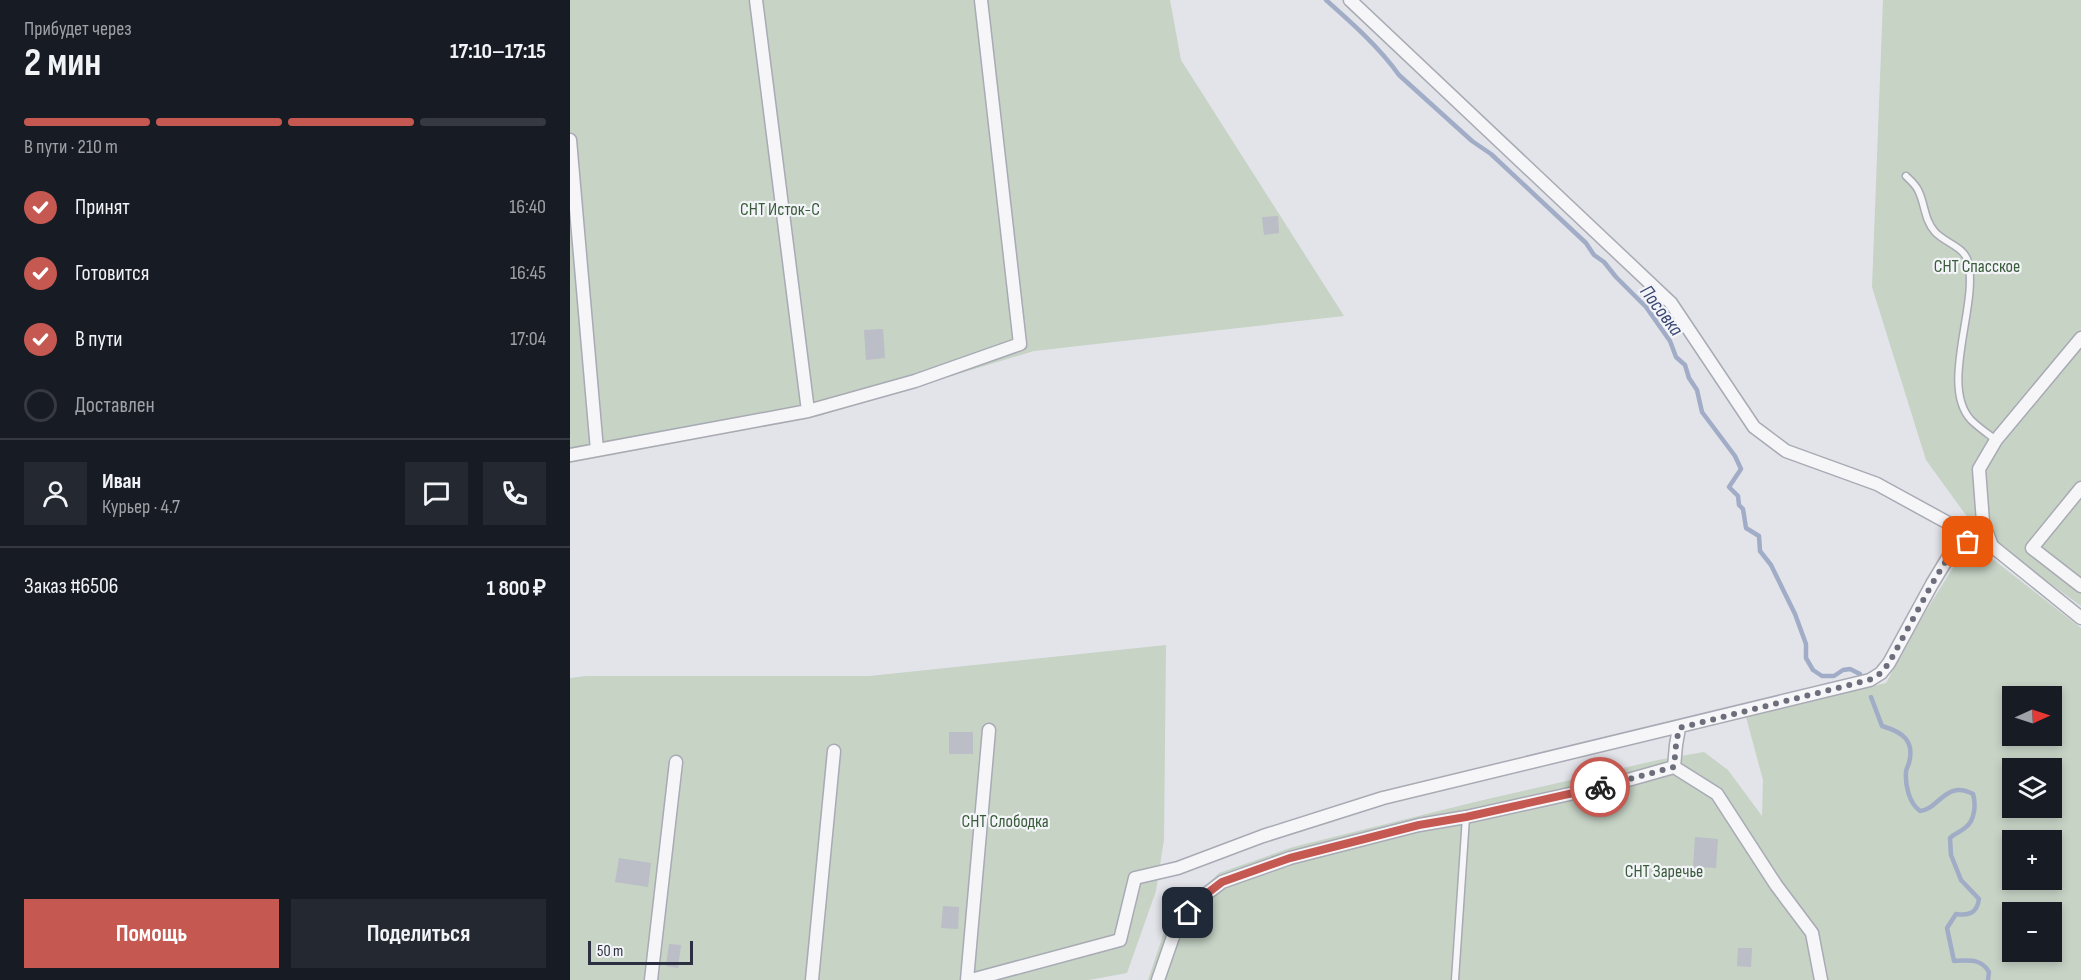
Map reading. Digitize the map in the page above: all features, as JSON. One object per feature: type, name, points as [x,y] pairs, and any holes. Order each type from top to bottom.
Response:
[{"type":"street","points":[[756,0],[808,411]]},
{"type":"street","points":[[570,455],[808,411],[915,381],[1020,344],[981,0]]},
{"type":"street","points":[[1350,0],[1671,303],[1754,427],[1786,451],[1876,484],[1987,544],[2081,618]]},
{"type":"street","points":[[570,140],[597,450]]},
{"type":"street","points":[[1987,544],[1979,469],[1996,440],[2081,338]]},
{"type":"street","points":[[2081,488],[2032,548],[2081,586]]},
{"type":"street","points":[[989,730],[969,980],[1120,940],[1135,878],[1178,868],[1263,836],[1383,798],[1679,728],[1869,680],[1881,673],[1889,663],[1955,546],[1968,542],[1987,544]]},
{"type":"street","points":[[1674,767],[1679,728]]},
{"type":"street","points":[[812,980],[834,751]]},
{"type":"street","points":[[651,980],[676,762]]},
{"type":"street","points":[[1158,980],[1176,928],[1201,898],[1222,882],[1290,858],[1419,825],[1466,817],[1610,785],[1674,767],[1717,794],[1776,885],[1812,933],[1821,980]]},
{"type":"lane","points":[[1906,176],[1918,191],[1925,214],[1935,233],[1963,252],[1968,260],[1971,276],[1959,374],[1960,402],[1970,419],[1996,440]]},
{"type":"lane","points":[[1455,980],[1466,817]]},
{"type":"green space","name":"СНТ Исток-С","points":[[570,0],[1170,0],[1181,60],[1344,316],[1034,351],[816,417],[570,463]]},
{"type":"green space","name":"СНТ Спасское","points":[[1883,0],[2081,0],[2081,606],[1976,529],[1926,460],[1872,287]]},
{"type":"green space","name":"СНТ Заречье","points":[[1964,550],[1985,553],[2081,628],[2081,980],[1148,980],[1168,920],[1219,873],[1293,847],[1479,801],[1658,760],[1704,752],[1728,770],[1762,816],[1763,780],[1746,717],[1886,683],[1926,611]]},
{"type":"green space","name":"СНТ Слободка","points":[[1166,645],[1164,840],[1156,891],[1127,973],[1089,980],[570,980],[570,678],[586,676],[869,676]]},
{"type":"building","points":[[1278,216],[1279,233],[1264,235],[1262,217]]},
{"type":"building","points":[[883,329],[885,358],[866,360],[864,330]]},
{"type":"building","points":[[949,732],[973,732],[973,754],[949,754]]},
{"type":"building","points":[[1695,837],[1718,839],[1716,868],[1693,867]]},
{"type":"building","points":[[619,858],[651,863],[648,887],[615,882]]},
{"type":"building","points":[[943,906],[959,907],[958,929],[941,928]]},
{"type":"building","points":[[669,944],[681,945],[678,968],[666,966]]},
{"type":"building","points":[[1738,948],[1752,948],[1751,967],[1737,966]]},
{"type":"waterway","name":"Посовка","points":[[1326,0],[1374,45],[1399,75],[1472,141],[1491,154],[1586,243],[1594,255],[1604,262],[1646,307],[1670,341],[1676,357],[1685,365],[1689,378],[1697,390],[1702,412],[1735,456],[1741,469],[1729,487],[1738,496],[1746,528],[1759,536],[1760,551],[1771,565],[1795,614],[1806,644],[1806,658],[1813,670],[1822,676],[1834,676],[1843,670],[1850,669],[1860,674]]},
{"type":"waterway","name":"Посовка","points":[[1871,697],[1882,726],[1901,734],[1908,743],[1910,755],[1906,782],[1910,799],[1916,808],[1920,811],[1926,809],[1943,796],[1956,790],[1964,790],[1973,794],[1973,816],[1969,824],[1950,838],[1951,855],[1961,880],[1979,899],[1972,912],[1956,914],[1947,928],[1954,961],[1974,961],[1982,964],[1989,972],[1988,980]]},
{"type":"way so far","points":[[1600,787],[1674,767],[1679,728],[1869,680],[1881,673],[1889,663],[1955,546],[1968,542]]},
{"type":"route","points":[[1188,913],[1201,898],[1222,882],[1290,858],[1419,825],[1466,817],[1600,787]]}]
